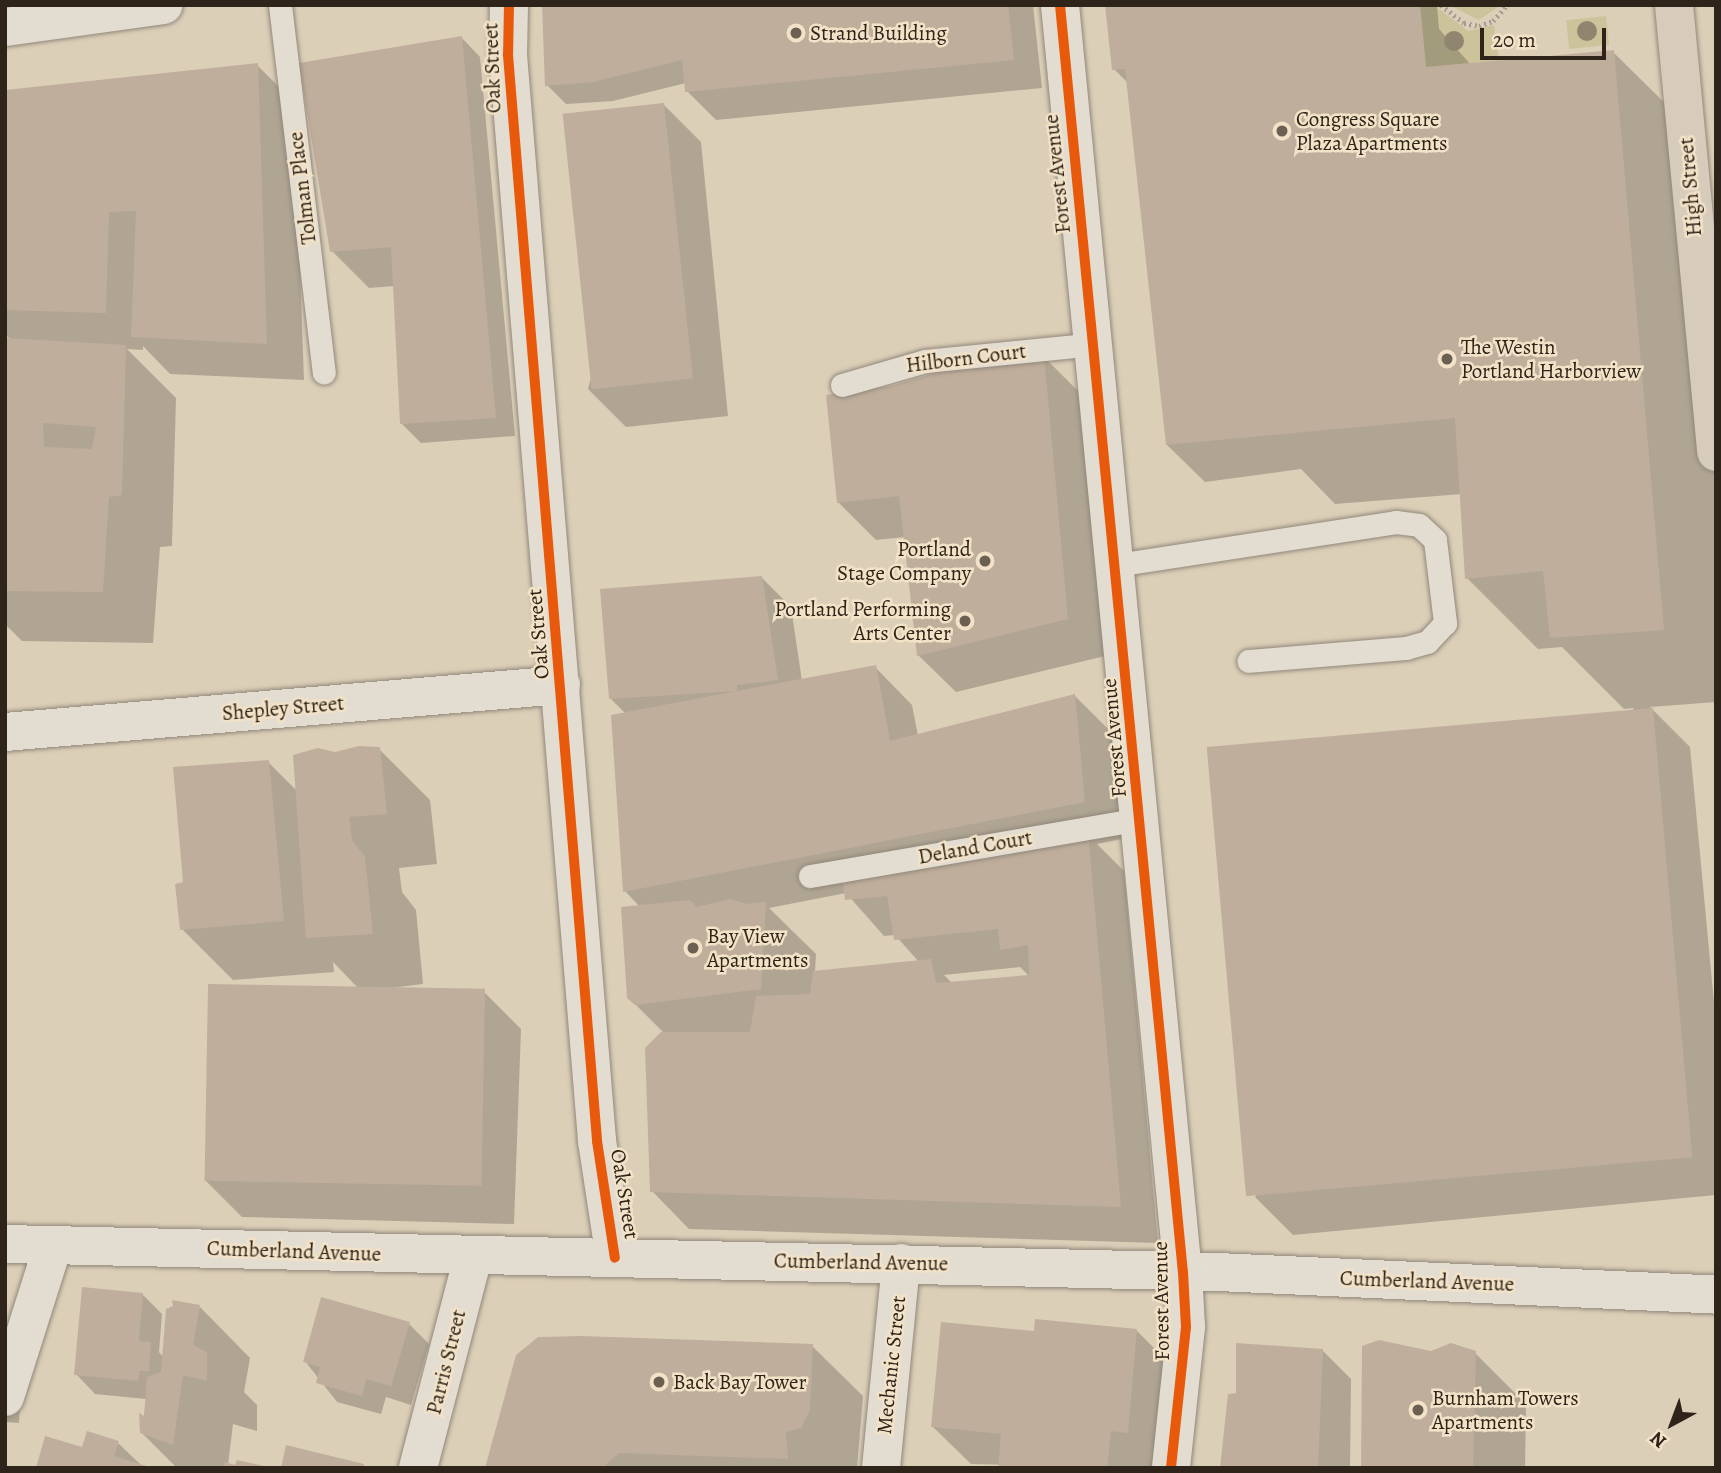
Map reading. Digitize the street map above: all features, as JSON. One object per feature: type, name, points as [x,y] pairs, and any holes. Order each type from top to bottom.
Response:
[{"type":"main road","name":"High Street","points":[[1674,5],[1711,370],[1716,452]]},
{"type":"street","points":[[5,27],[163,5]]},
{"type":"street","name":"Oak Street","points":[[509,5],[510,83],[597,1141],[615,1258]]},
{"type":"street","name":"Forest Avenue","points":[[1060,5],[1183,1272],[1186,1327],[1171,1468]]},
{"type":"street","name":"Shepley Street","points":[[5,732],[561,685]]},
{"type":"street","name":"Cumberland Avenue","points":[[5,1244],[472,1257],[901,1263],[1716,1295]]},
{"type":"street","points":[[5,1397],[53,1246]]},
{"type":"street","name":"Parris Street","points":[[418,1468],[472,1257]]},
{"type":"street","name":"Mechanic Street","points":[[880,1468],[901,1263]]},
{"type":"lane","name":"Tolman Place","points":[[280,5],[324,372]]},
{"type":"lane","name":"Hilborn Court","points":[[842,386],[925,361],[1094,344]]},
{"type":"lane","points":[[1116,565],[1396,522],[1419,525],[1435,540],[1445,623],[1427,642],[1406,648],[1249,661]]},
{"type":"lane","name":"Deland Court","points":[[810,876],[1141,819]]},
{"type":"path","points":[[1441,5],[1464,23],[1479,26],[1493,21],[1507,5]]},
{"type":"shaded area","points":[[1420,5],[1434,5],[1468,31],[1494,25],[1499,61],[1426,67]]},
{"type":"shaded area","points":[[1449,5],[1501,5],[1479,20]]},
{"type":"shaded area","points":[[1606,16],[1609,45],[1569,49],[1566,20]]},
{"type":"building","points":[[542,5],[1008,5],[1014,60],[685,92],[682,60],[593,82],[545,86]]},
{"type":"building","name":"The Westin Portland Harborview","points":[[1105,5],[1420,5],[1426,67],[1614,50],[1664,630],[1550,638],[1543,571],[1465,579],[1455,418],[1166,445],[1125,69],[1112,70]]},
{"type":"building","points":[[462,36],[496,418],[400,424],[391,247],[330,252],[299,63]]},
{"type":"building","points":[[258,63],[267,344],[131,337],[136,211],[109,212],[106,313],[5,310],[5,90]]},
{"type":"building","points":[[664,103],[693,378],[592,389],[563,114]]},
{"type":"building","points":[[5,338],[126,345],[122,495],[109,497],[103,592],[5,591]],"holes":[[[43,423],[96,427],[92,449],[44,447]]]},
{"type":"building","name":"Portland Stage Company","points":[[1044,355],[1068,619],[917,656],[899,496],[837,503],[826,395],[891,386],[972,362]]},
{"type":"building","points":[[762,576],[778,680],[737,685],[737,691],[609,699],[600,589]]},
{"type":"building","points":[[876,665],[890,741],[1075,694],[1085,802],[623,892],[611,715]]},
{"type":"building","points":[[1653,708],[1692,1157],[1246,1196],[1207,747]]},
{"type":"building","points":[[359,746],[380,747],[387,814],[349,817],[352,840],[365,857],[373,934],[306,938],[293,755],[318,748],[335,752]]},
{"type":"building","points":[[269,760],[284,921],[180,930],[175,884],[183,882],[173,767]]},
{"type":"building","points":[[1088,832],[1121,1207],[650,1192],[645,1048],[661,1032],[750,1032],[756,996],[810,994],[813,971],[931,959],[936,983],[1029,975],[1028,945],[1000,950],[998,929],[894,940],[887,896],[845,900],[842,876]]},
{"type":"building","name":"Bay View Apartments","points":[[731,899],[746,904],[766,902],[761,989],[635,1005],[627,998],[621,907],[690,900],[697,907]]},
{"type":"building","points":[[208,984],[485,989],[482,1186],[205,1181]]},
{"type":"building","points":[[82,1287],[143,1293],[139,1341],[151,1342],[149,1371],[140,1371],[138,1381],[74,1375]]},
{"type":"building","points":[[321,1297],[410,1322],[391,1386],[366,1379],[362,1396],[316,1383],[320,1367],[303,1362]]},
{"type":"building","points":[[172,1300],[200,1305],[193,1345],[207,1352],[207,1381],[183,1375],[173,1445],[140,1433],[139,1413],[144,1416],[147,1377],[161,1372],[166,1309],[173,1306]]},
{"type":"building","points":[[1035,1319],[1137,1329],[1128,1433],[1111,1431],[1107,1468],[998,1468],[1001,1434],[931,1427],[941,1322],[1034,1331]]},
{"type":"building","name":"Back Bay Tower","points":[[538,1337],[813,1344],[810,1410],[801,1428],[786,1432],[788,1459],[619,1453],[602,1468],[485,1468],[516,1355]]},
{"type":"building","name":"Burnham Towers Apartments","points":[[1379,1340],[1431,1351],[1451,1343],[1476,1351],[1473,1468],[1361,1468],[1362,1346]]},
{"type":"building","points":[[1236,1343],[1323,1349],[1318,1468],[1220,1468],[1228,1394],[1236,1393]]},
{"type":"building","points":[[87,1431],[119,1441],[114,1456],[153,1468],[36,1468],[45,1436],[82,1447]]},
{"type":"building","points":[[286,1445],[364,1464],[363,1468],[281,1468]]},
{"type":"building","points":[[237,1460],[268,1468],[224,1468],[225,1462],[235,1465]]},
{"type":"cycle path","points":[[509,5],[508,55],[597,1141],[615,1258]]},
{"type":"cycle path","points":[[1060,5],[1183,1272],[1186,1327],[1171,1468]]},
{"type":"place","name":"Strand Building","points":[[796,33]]},
{"type":"place","name":"Congress Square Plaza Apartments","points":[[1282,131]]},
{"type":"place","name":"The Westin Portland Harborview","points":[[1447,359]]},
{"type":"place","name":"Portland Stage Company","points":[[985,561]]},
{"type":"place","name":"Portland Performing Arts Center","points":[[965,621]]},
{"type":"place","name":"Bay View Apartments","points":[[693,948]]},
{"type":"place","name":"Back Bay Tower","points":[[659,1382]]},
{"type":"place","name":"Burnham Towers Apartments","points":[[1418,1410]]}]
